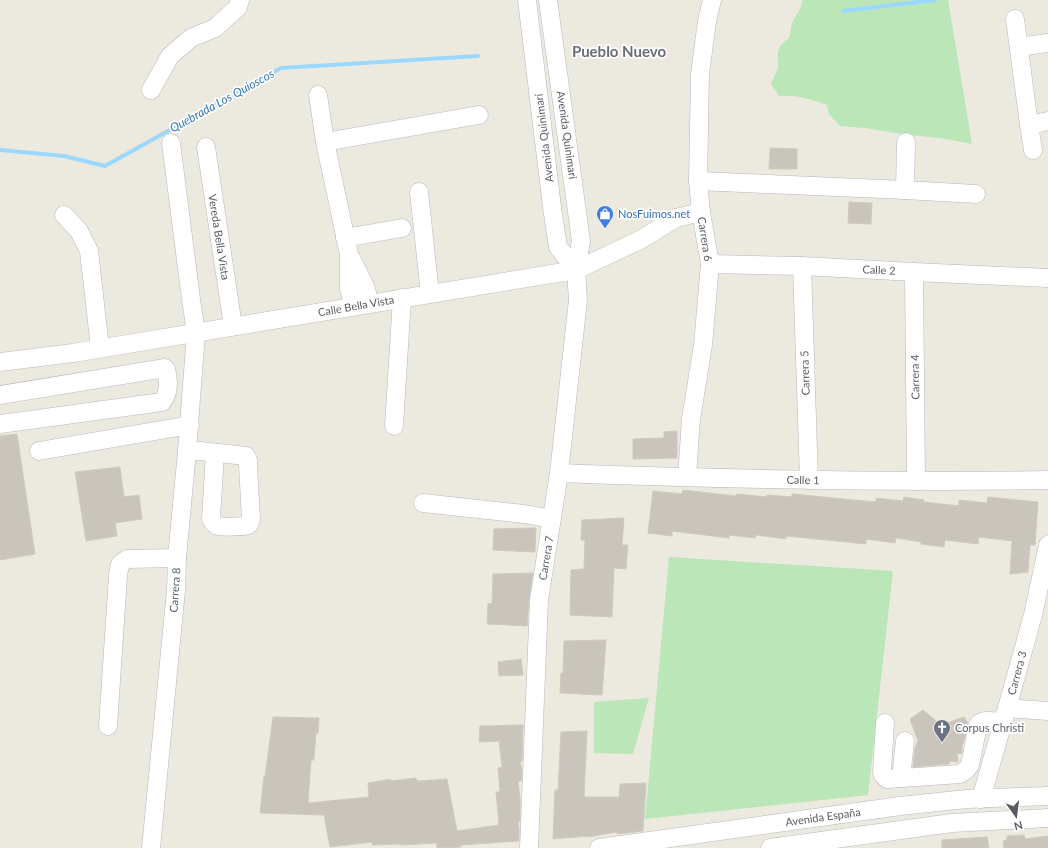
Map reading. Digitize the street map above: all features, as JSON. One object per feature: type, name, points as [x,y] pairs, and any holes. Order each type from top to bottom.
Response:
[{"type":"street","points":[[151,90],[170,56],[191,38],[215,28],[238,7],[240,0]]},
{"type":"street","name":"Avenida Quinimarí","points":[[527,0],[558,247],[576,270]]},
{"type":"street","name":"Avenida Quinimari","points":[[548,0],[581,241],[576,270]]},
{"type":"street","name":"Carrera 6","points":[[687,477],[691,419],[702,345],[710,264],[701,212],[698,181],[700,74],[707,21],[712,0]]},
{"type":"street","points":[[1015,19],[1033,150]]},
{"type":"street","points":[[1019,47],[1048,43]]},
{"type":"street","points":[[318,95],[347,246],[349,289],[362,305]]},
{"type":"street","points":[[326,142],[479,115]]},
{"type":"street","points":[[1029,125],[1048,121]]},
{"type":"street","points":[[905,190],[906,142]]},
{"type":"street","name":"Carrera 8","points":[[151,848],[182,589],[177,558],[188,451],[196,333],[171,143]]},
{"type":"street","name":"Vereda Bella Vista","points":[[206,147],[233,326]]},
{"type":"street","points":[[698,181],[976,194]]},
{"type":"street","points":[[419,192],[430,294]]},
{"type":"street","name":"Calle Bella Vista","points":[[0,362],[73,353],[576,270],[640,240],[676,218],[701,212]]},
{"type":"street","points":[[64,215],[79,231],[89,251],[100,348]]},
{"type":"street","points":[[347,246],[402,228]]},
{"type":"street","name":"Calle 2","points":[[710,264],[802,266],[1048,278]]},
{"type":"street","name":"Carrera 5","points":[[802,266],[809,480]]},
{"type":"street","name":"Carrera 7","points":[[530,848],[539,600],[558,473],[578,300],[576,270]]},
{"type":"street","name":"Carrera 4","points":[[914,272],[916,481]]},
{"type":"street","points":[[394,426],[402,298]]},
{"type":"street","points":[[0,395],[165,368],[167,373],[167,390],[165,398],[162,402],[0,424]]},
{"type":"street","points":[[38,451],[190,425]]},
{"type":"street","points":[[188,451],[214,453]]},
{"type":"street","name":"Calle 1","points":[[558,473],[809,480],[1048,480]]},
{"type":"street","points":[[423,503],[524,514],[552,519]]},
{"type":"street","name":"Carrera 3","points":[[981,799],[1045,570],[1048,545]]},
{"type":"street","points":[[108,726],[120,564],[127,560],[177,558]]},
{"type":"street","points":[[885,723],[882,772],[883,776],[887,779],[960,774],[970,765],[978,725],[980,722],[1005,715],[1048,710]]},
{"type":"street","points":[[901,778],[905,741]]},
{"type":"street","name":"Avenida España","points":[[598,848],[900,806],[967,799],[1048,796]]},
{"type":"street","points":[[770,848],[799,846],[952,823],[1048,818]]},
{"type":"green space","points":[[803,0],[948,0],[972,144],[946,139],[840,126],[829,114],[827,105],[803,98],[779,96],[771,84],[778,68],[778,52],[781,45],[789,38],[792,23]]},
{"type":"green space","points":[[669,557],[893,571],[868,795],[645,819]]},
{"type":"green space","points":[[649,698],[633,754],[594,753],[594,702]]},
{"type":"building","points":[[770,148],[797,149],[797,169],[769,169]]},
{"type":"building","points":[[849,202],[872,203],[871,224],[848,223]]},
{"type":"building","points":[[677,431],[677,458],[633,459],[633,439],[664,438],[664,432]]},
{"type":"building","points":[[17,434],[35,554],[0,560],[0,436]]},
{"type":"building","points":[[120,467],[124,497],[139,495],[142,519],[115,523],[117,536],[86,541],[75,472]]},
{"type":"building","points":[[683,490],[736,496],[737,494],[766,497],[767,495],[792,497],[792,494],[876,502],[876,498],[903,501],[904,497],[924,500],[924,502],[959,506],[959,500],[987,503],[988,497],[1038,502],[1035,545],[1030,545],[1028,572],[1010,574],[1012,541],[979,537],[978,544],[945,540],[944,547],[921,544],[921,542],[896,538],[895,543],[866,539],[866,544],[786,536],[786,539],[756,535],[755,538],[729,535],[729,538],[672,531],[672,536],[648,533],[653,491],[682,494]]},
{"type":"building","points":[[624,518],[622,545],[628,545],[626,569],[614,568],[612,617],[570,615],[571,570],[584,569],[585,540],[581,540],[582,520]]},
{"type":"building","points":[[536,528],[535,552],[493,550],[494,529]]},
{"type":"building","points":[[533,573],[527,626],[487,624],[488,604],[492,603],[493,574]]},
{"type":"building","points":[[606,640],[602,695],[560,693],[561,673],[563,673],[564,641]]},
{"type":"building","points":[[521,659],[523,675],[499,676],[498,662]]},
{"type":"building","name":"Corpus Christi","points":[[923,710],[941,725],[964,717],[968,723],[962,745],[962,753],[957,754],[958,762],[950,761],[949,764],[913,767],[915,747],[918,741],[910,719]]},
{"type":"building","points":[[273,717],[319,718],[318,733],[316,733],[314,760],[311,760],[308,803],[369,797],[368,783],[391,779],[391,781],[416,778],[417,781],[447,779],[457,831],[499,825],[496,792],[500,792],[498,768],[502,767],[499,741],[479,742],[480,726],[523,725],[522,761],[520,762],[522,770],[521,781],[518,781],[520,800],[520,821],[518,821],[519,841],[437,848],[437,843],[372,845],[372,842],[330,847],[324,815],[260,813]]},
{"type":"building","points":[[587,731],[584,797],[619,797],[620,784],[646,783],[643,831],[617,834],[617,832],[588,837],[553,839],[555,790],[558,790],[561,732]]},
{"type":"building","points":[[1024,835],[1025,839],[1048,836],[1048,848],[1004,848],[1003,841],[1007,840],[1007,836]]},
{"type":"building","points":[[987,837],[989,848],[942,848],[942,840]]},
{"type":"waterway","name":"Quebrada Los Quioscos","points":[[843,11],[935,0]]},
{"type":"waterway","name":"Quebrada Los Quioscos","points":[[0,150],[64,156],[105,166],[281,68],[478,56]]},
{"type":"place","name":"NosFuimos.net","points":[[605,229]]},
{"type":"place","name":"Corpus Christi","points":[[942,743]]},
{"type":"district","name":"Pueblo Nuevo","points":[[619,52]]}]
